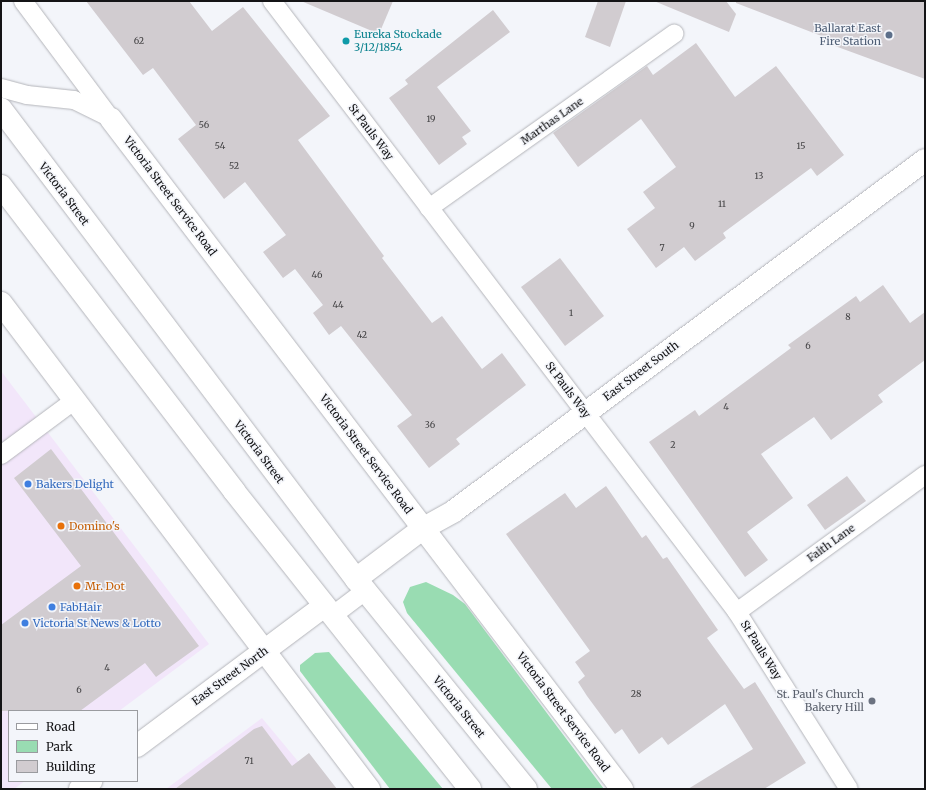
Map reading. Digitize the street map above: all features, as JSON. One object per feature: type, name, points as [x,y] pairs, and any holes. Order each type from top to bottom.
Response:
[{"type":"street","name":"Victoria Street","points":[[1,109],[360,585],[526,789]]},
{"type":"street","name":"Victoria Street Service Road","points":[[111,118],[422,529],[622,789]]},
{"type":"street","name":"East Street South","points":[[360,585],[422,529],[454,511],[925,160]]},
{"type":"street","points":[[1,186],[328,611],[470,789]]},
{"type":"street","points":[[1,303],[369,789]]},
{"type":"street","name":"East Street North","points":[[138,745],[265,651],[328,611]]},
{"type":"street","points":[[80,789],[89,782]]},
{"type":"lane","name":"Victoria Street Service Road","points":[[23,1],[111,118]]},
{"type":"lane","name":"St Pauls Way","points":[[272,1],[737,612],[849,789]]},
{"type":"lane","name":"Marthas Lane","points":[[429,208],[674,34]]},
{"type":"lane","name":"Victoria Street Service Road","points":[[1,88],[27,95],[74,100],[111,118]]},
{"type":"lane","points":[[1,455],[75,400]]},
{"type":"lane","name":"Faith Lane","points":[[737,612],[925,475]]},
{"type":"lane","points":[[328,611],[360,585]]},
{"type":"shaded area","points":[[1,371],[209,644],[120,710],[8,710],[8,782],[24,782],[14,789],[1,789]]},
{"type":"shaded area","points":[[262,718],[321,789],[166,789]]},
{"type":"green space","points":[[426,582],[453,595],[465,604],[604,789],[552,789],[407,613],[403,602],[410,587]]},
{"type":"green space","points":[[329,652],[443,789],[390,789],[300,671],[300,665],[315,653]]},
{"type":"building","points":[[86,1],[189,1],[212,31],[243,7],[330,116],[298,140],[384,256],[382,258],[432,323],[442,316],[482,369],[502,353],[526,385],[456,439],[460,444],[429,468],[397,426],[412,415],[341,326],[329,335],[313,313],[323,305],[295,269],[283,278],[263,252],[286,235],[245,182],[224,199],[178,139],[196,125],[153,68],[143,75]]},
{"type":"building","points":[[301,1],[393,1],[379,34]]},
{"type":"building","points":[[598,1],[626,1],[610,47],[585,37]]},
{"type":"building","points":[[654,1],[726,1],[736,14],[729,32]]},
{"type":"building","points":[[736,1],[925,1],[925,79],[835,46],[837,42],[736,3]]},
{"type":"building","points":[[493,10],[510,32],[437,87],[471,131],[462,137],[467,144],[439,165],[389,98],[408,84],[405,80]]},
{"type":"building","points":[[696,43],[735,97],[776,66],[844,155],[817,176],[811,168],[723,233],[726,238],[695,261],[684,247],[656,268],[627,229],[655,208],[643,192],[676,167],[641,119],[578,167],[553,133],[647,66],[653,75]]},
{"type":"building","points":[[560,258],[604,316],[565,346],[521,287]]},
{"type":"building","points":[[883,285],[910,323],[925,312],[925,360],[878,395],[883,402],[831,440],[814,417],[761,454],[793,498],[747,532],[768,560],[745,577],[649,442],[695,410],[699,416],[791,348],[788,345],[856,296],[860,302]]},
{"type":"building","points":[[51,449],[199,646],[156,677],[145,663],[81,710],[1,711],[1,625],[81,566],[14,478]]},
{"type":"building","points":[[847,476],[866,501],[825,530],[807,505]]},
{"type":"building","points":[[606,486],[642,538],[646,535],[663,559],[667,557],[718,630],[707,638],[744,689],[755,682],[806,763],[764,789],[688,789],[753,749],[725,704],[668,745],[662,737],[639,754],[622,729],[615,734],[578,682],[585,676],[575,662],[590,651],[506,534],[565,493],[576,508]]},
{"type":"building","points":[[262,726],[292,766],[309,753],[337,789],[175,789],[254,729]]},
{"type":"place","name":"Ballarat East Fire Station","points":[[889,35]]},
{"type":"place","name":"Eureka Stockade 3/12/1854","points":[[346,41]]},
{"type":"place","name":"Bakers Delight","points":[[28,484]]},
{"type":"place","name":"Domino's","points":[[61,526]]},
{"type":"place","name":"Mr. Dot","points":[[77,586]]},
{"type":"place","name":"FabHair","points":[[52,607]]},
{"type":"place","name":"Victoria St News & Lotto","points":[[25,623]]},
{"type":"place","name":"St. Paul's Church Bakery Hill","points":[[872,701]]}]
